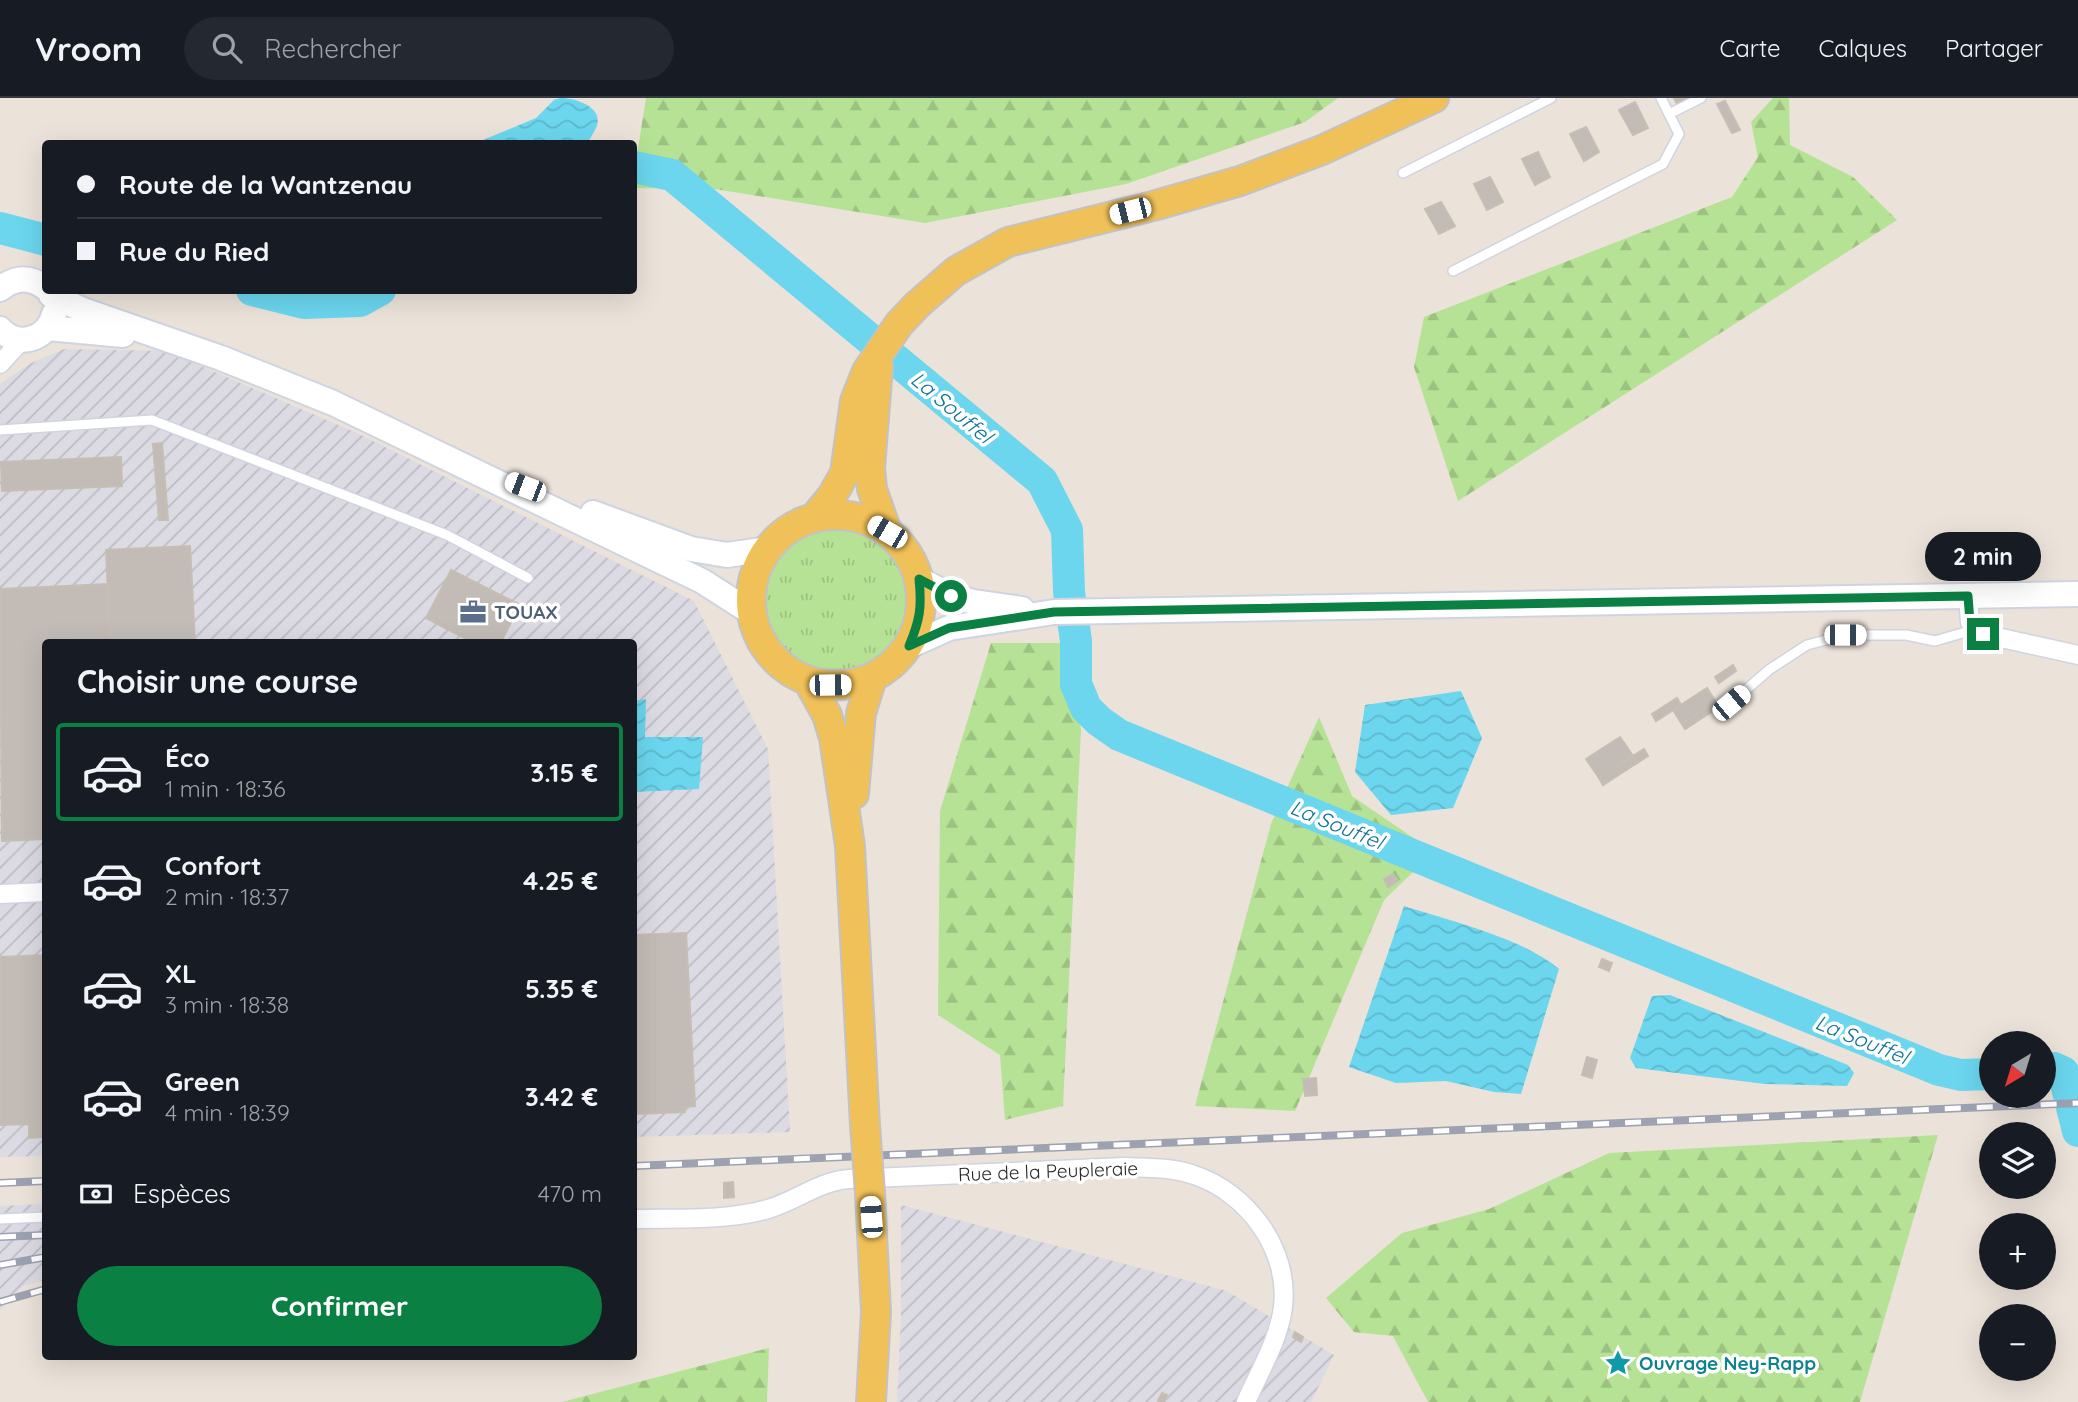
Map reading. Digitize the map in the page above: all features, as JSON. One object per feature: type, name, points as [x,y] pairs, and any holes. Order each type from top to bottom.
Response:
[{"type":"main road","points":[[814,518],[832,496],[845,473],[859,387],[867,371],[899,324],[916,305],[956,271],[1008,242],[1240,181],[1322,150],[1434,98]]},
{"type":"main road","points":[[0,289],[10,281],[21,279],[33,280],[42,287]]},
{"type":"main road","points":[[0,329],[13,338],[22,340],[32,339],[48,328],[53,318],[54,306],[49,294]]},
{"type":"main road","points":[[54,294],[83,310],[221,358],[311,394],[702,581],[752,613]]},
{"type":"main road","points":[[48,328],[168,340]]},
{"type":"main road","points":[[879,357],[870,468],[872,489],[887,532]]},
{"type":"main road","points":[[451,459],[691,549],[727,555],[769,549]]},
{"type":"main road","points":[[852,517],[887,532],[901,545],[912,561],[919,579],[922,602],[918,625],[909,646],[892,665],[872,678],[851,685],[808,681],[777,662],[765,647],[752,613],[754,579],[769,549],[789,530],[814,518],[852,517]]},
{"type":"main road","points":[[919,579],[951,596],[974,602],[1054,612],[2078,594]]},
{"type":"main road","points":[[909,646],[949,628],[1054,612]]},
{"type":"main road","points":[[850,846],[858,732],[872,678]]},
{"type":"main road","points":[[808,681],[827,715],[834,738],[850,846],[876,1312],[871,1402]]},
{"type":"street","points":[[0,364],[22,340]]},
{"type":"street","points":[[1968,596],[1970,622],[1983,634],[2078,655]]},
{"type":"street","points":[[0,894],[42,892]]},
{"type":"street","name":"Rue de la Peupleraie","points":[[637,1219],[757,1212],[786,1203],[841,1179],[1125,1167],[1170,1168],[1193,1174],[1215,1183],[1256,1218],[1269,1238],[1278,1263],[1283,1296],[1279,1328],[1246,1402]]},
{"type":"lane","points":[[1403,173],[1551,98]]},
{"type":"lane","points":[[1453,271],[1662,164],[1679,134],[1661,98]]},
{"type":"lane","points":[[1669,114],[1701,98]]},
{"type":"lane","points":[[0,430],[152,420],[447,535],[528,578]]},
{"type":"lane","points":[[1725,708],[1770,669],[1807,645],[1845,635],[1906,635],[1935,641],[1976,629]]},
{"type":"lane","points":[[0,1219],[42,1217]]},
{"type":"shaded area","points":[[64,349],[166,351],[359,434],[694,601],[768,749],[790,1132],[637,1137],[637,639],[42,639],[42,1156],[0,1157],[0,384],[29,364]]},
{"type":"shaded area","points":[[42,1204],[42,1281],[23,1286],[0,1310],[0,1206]]},
{"type":"shaded area","points":[[901,1205],[1227,1291],[1334,1355],[1311,1402],[897,1402],[901,1316]]},
{"type":"green space","points":[[646,98],[1338,98],[1305,122],[1126,184],[925,223],[715,189],[637,188],[637,155]]},
{"type":"green space","points":[[1773,98],[1789,98],[1790,145],[1853,177],[1897,220],[1458,501],[1414,367],[1424,317],[1732,197],[1758,157],[1751,122]]},
{"type":"green space","points":[[837,524],[866,530],[890,547],[907,571],[913,600],[907,629],[890,653],[866,670],[837,676],[808,670],[784,653],[767,629],[761,600],[767,571],[784,547],[808,530]]},
{"type":"green space","points":[[991,643],[1066,643],[1081,729],[1063,1106],[1005,1120],[1000,1055],[938,1015],[940,811]]},
{"type":"green space","points":[[1319,717],[1352,796],[1434,852],[1384,900],[1295,1111],[1195,1106],[1271,824]]},
{"type":"green space","points":[[1938,1135],[1860,1402],[1428,1402],[1393,1336],[1354,1332],[1326,1298],[1402,1233],[1489,1209],[1609,1153]]},
{"type":"green space","points":[[769,1348],[767,1402],[562,1402]]},
{"type":"water","points":[[560,98],[582,102],[594,110],[598,122],[589,140],[483,140],[536,118],[554,100]]},
{"type":"water","points":[[1461,691],[1482,738],[1453,808],[1391,815],[1355,772],[1365,705]]},
{"type":"water","points":[[646,699],[645,737],[703,737],[699,789],[637,792],[637,700]]},
{"type":"water","points":[[1404,906],[1506,939],[1544,958],[1559,969],[1521,1094],[1494,1092],[1446,1081],[1396,1083],[1349,1067]]},
{"type":"water","points":[[1670,995],[1848,1065],[1854,1073],[1847,1086],[1765,1084],[1636,1068],[1630,1058],[1652,996]]},
{"type":"building","points":[[1674,98],[1694,98],[1678,106]]},
{"type":"building","points":[[1725,101],[1740,130],[1732,133],[1717,104]]},
{"type":"building","points":[[1635,102],[1648,128],[1633,135],[1619,110]]},
{"type":"building","points":[[1586,127],[1599,152],[1584,161],[1570,134]]},
{"type":"building","points":[[1538,152],[1550,177],[1535,185],[1522,159]]},
{"type":"building","points":[[1490,177],[1503,202],[1487,210],[1474,184]]},
{"type":"building","points":[[1441,202],[1455,226],[1439,234],[1425,209]]},
{"type":"building","points":[[162,443],[168,520],[159,520],[153,444]]},
{"type":"building","points":[[121,457],[122,486],[2,491],[1,462]]},
{"type":"building","points":[[190,546],[195,639],[110,639],[106,550]]},
{"type":"building","name":"TOUAX","points":[[451,570],[520,605],[503,639],[466,639],[426,618]]},
{"type":"building","points":[[107,584],[110,639],[42,639],[42,839],[2,841],[0,589]]},
{"type":"building","points":[[1733,665],[1736,671],[1719,683],[1715,677]]},
{"type":"building","points":[[1707,688],[1719,707],[1685,729],[1682,724],[1709,706],[1701,692]]},
{"type":"building","points":[[1701,692],[1709,706],[1682,724],[1673,710]]},
{"type":"building","points":[[1677,698],[1681,705],[1656,721],[1652,714]]},
{"type":"building","points":[[1620,737],[1633,756],[1599,778],[1586,759]]},
{"type":"building","points":[[1644,749],[1648,756],[1637,763],[1633,756]]},
{"type":"building","points":[[1633,756],[1637,763],[1603,785],[1599,778]]},
{"type":"building","points":[[1393,874],[1398,881],[1388,887],[1384,879]]},
{"type":"building","points":[[686,933],[695,1106],[685,1107],[685,1112],[637,1114],[637,935]]},
{"type":"building","points":[[42,955],[42,1137],[29,1138],[29,1124],[0,1125],[0,957]]},
{"type":"building","points":[[1602,959],[1612,963],[1609,971],[1599,967]]},
{"type":"building","points":[[1587,1057],[1597,1060],[1592,1078],[1582,1075]]},
{"type":"building","points":[[1316,1078],[1317,1095],[1305,1096],[1303,1079]]},
{"type":"building","points":[[733,1182],[734,1197],[724,1198],[724,1183]]},
{"type":"building","points":[[1295,1332],[1303,1337],[1301,1342],[1293,1337]]},
{"type":"building","points":[[1162,1393],[1167,1395],[1164,1402],[1159,1402],[1158,1401]]},
{"type":"waterway","name":"La Souffel","points":[[637,168],[672,175],[871,340]]},
{"type":"waterway","name":"La Souffel","points":[[0,228],[42,239]]},
{"type":"waterway","name":"La Souffel","points":[[268,294],[304,303],[360,301],[373,294]]},
{"type":"waterway","name":"La Souffel","points":[[896,360],[1042,481],[1067,530],[1069,592],[1076,641],[1076,684],[1086,708],[1119,735],[1939,1070],[1961,1075],[1979,1074]]},
{"type":"waterway","name":"La Souffel","points":[[2056,1069],[2063,1072],[2078,1131]]},
{"type":"railway","points":[[637,1166],[2078,1103]]},
{"type":"railway","points":[[0,1183],[42,1181]]},
{"type":"railway","points":[[0,1237],[42,1235]]},
{"type":"railway","points":[[0,1265],[42,1258]]},
{"type":"railway","points":[[0,1302],[42,1290]]},
{"type":"place","name":"TOUAX","points":[[473,612]]},
{"type":"place","name":"Ouvrage Ney-Rapp","points":[[1618,1363]]},
{"type":"route","points":[[951,596],[919,579],[922,602],[918,625],[909,646],[949,628],[1054,612],[1968,596],[1970,622],[1983,634]]}]
